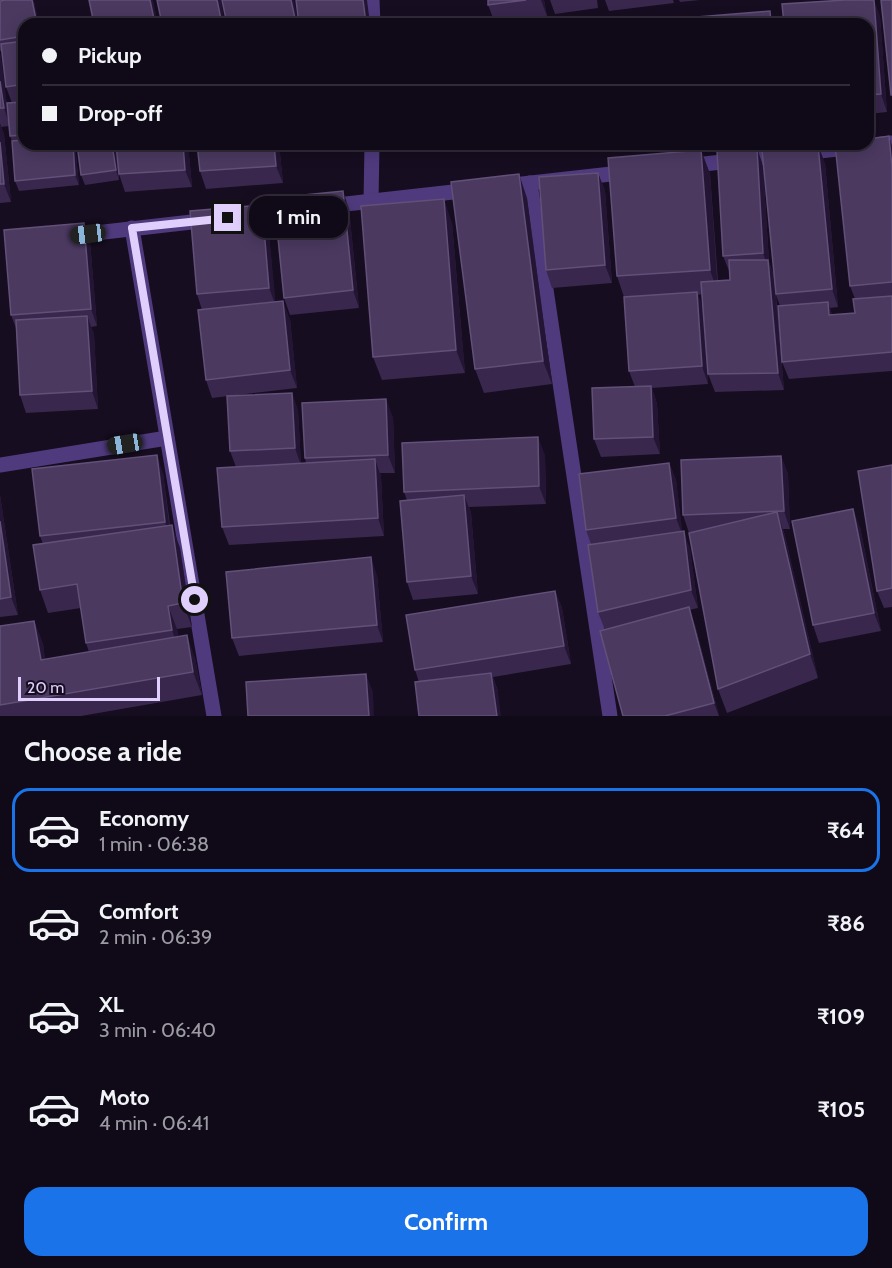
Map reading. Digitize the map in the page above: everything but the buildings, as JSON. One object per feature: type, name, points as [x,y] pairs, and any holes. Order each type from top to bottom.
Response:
[{"type":"street","points":[[372,0],[373,18]]},
{"type":"street","points":[[874,145],[892,143]]},
{"type":"street","points":[[371,202],[372,150]]},
{"type":"street","points":[[670,168],[830,150]]},
{"type":"street","points":[[55,237],[647,170]]},
{"type":"street","points":[[530,183],[610,716]]},
{"type":"street","points":[[132,228],[214,716]]},
{"type":"street","points":[[0,465],[167,438]]},
{"type":"route","points":[[195,600],[132,228],[228,218]]}]
